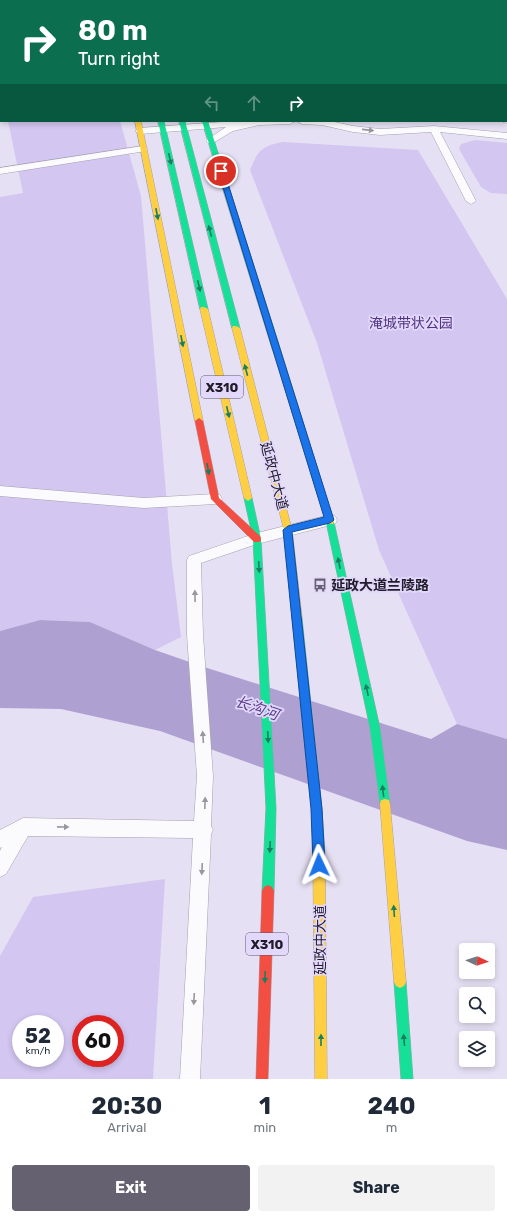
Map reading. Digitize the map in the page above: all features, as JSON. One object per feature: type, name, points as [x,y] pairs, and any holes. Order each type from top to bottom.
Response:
[{"type":"main road","points":[[138,122],[214,499],[257,539]]},
{"type":"main road","points":[[206,124],[330,520],[376,728],[388,830],[407,1079]]},
{"type":"main road","name":"延政中大道","points":[[162,125],[257,539],[271,808],[262,1079]]},
{"type":"main road","name":"延政中大道","points":[[183,125],[288,530],[300,660],[317,809],[320,894],[321,1079]]},
{"type":"lane","points":[[140,131],[162,125],[259,122]]},
{"type":"lane","points":[[211,141],[230,129],[259,122]]},
{"type":"lane","points":[[322,122],[353,129],[380,132],[434,129],[507,136]]},
{"type":"lane","points":[[434,129],[471,201]]},
{"type":"lane","points":[[0,171],[143,149]]},
{"type":"lane","points":[[0,491],[144,503],[214,499]]},
{"type":"lane","points":[[190,1079],[206,776],[195,635],[194,560],[257,539],[330,520]]},
{"type":"lane","points":[[0,839],[24,827],[204,830]]},
{"type":"lane","points":[[0,868],[24,827]]},
{"type":"green space","points":[[8,122],[120,122],[141,196],[172,564],[181,637],[155,650],[90,622],[40,620],[0,631],[0,197],[23,193]]},
{"type":"green space","points":[[475,140],[507,143],[507,194],[491,193],[481,187],[459,149],[461,144]]},
{"type":"green space","name":"淹城带状公园","points":[[283,142],[418,150],[507,299],[507,739],[457,724],[379,550],[317,343],[250,170],[258,153],[265,147]]},
{"type":"green space","points":[[165,879],[153,1079],[0,1079],[0,956],[33,897]]},
{"type":"water","name":"长沟河","points":[[40,620],[90,622],[155,650],[204,667],[431,739],[457,724],[507,739],[507,850],[467,841],[160,731],[61,709],[0,708],[0,631]]},
{"type":"traffic: fast","points":[[161,122],[204,309]]},
{"type":"traffic: fast","points":[[182,122],[236,328]]},
{"type":"traffic: fast","points":[[205,122],[277,351]]},
{"type":"traffic: fast","points":[[248,498],[257,539],[271,808],[268,891]]},
{"type":"traffic: fast","points":[[330,522],[375,728],[385,804]]},
{"type":"traffic: fast","points":[[297,618],[317,809],[319,856]]},
{"type":"traffic: fast","points":[[400,982],[407,1079]]},
{"type":"traffic: slow","points":[[138,122],[199,421]]},
{"type":"traffic: slow","points":[[204,309],[248,498]]},
{"type":"traffic: slow","points":[[236,328],[288,530],[297,618]]},
{"type":"traffic: slow","points":[[277,351],[330,522]]},
{"type":"traffic: slow","points":[[385,804],[400,982]]},
{"type":"traffic: slow","points":[[319,856],[321,1079]]},
{"type":"traffic: jam","points":[[199,421],[215,499],[257,539]]},
{"type":"traffic: jam","points":[[262,1079],[268,891]]},
{"type":"place","name":"延政大道兰陵路","points":[[320,585]]},
{"type":"route","points":[[221,171],[330,520],[288,530],[300,660],[317,809],[319,865]]}]
